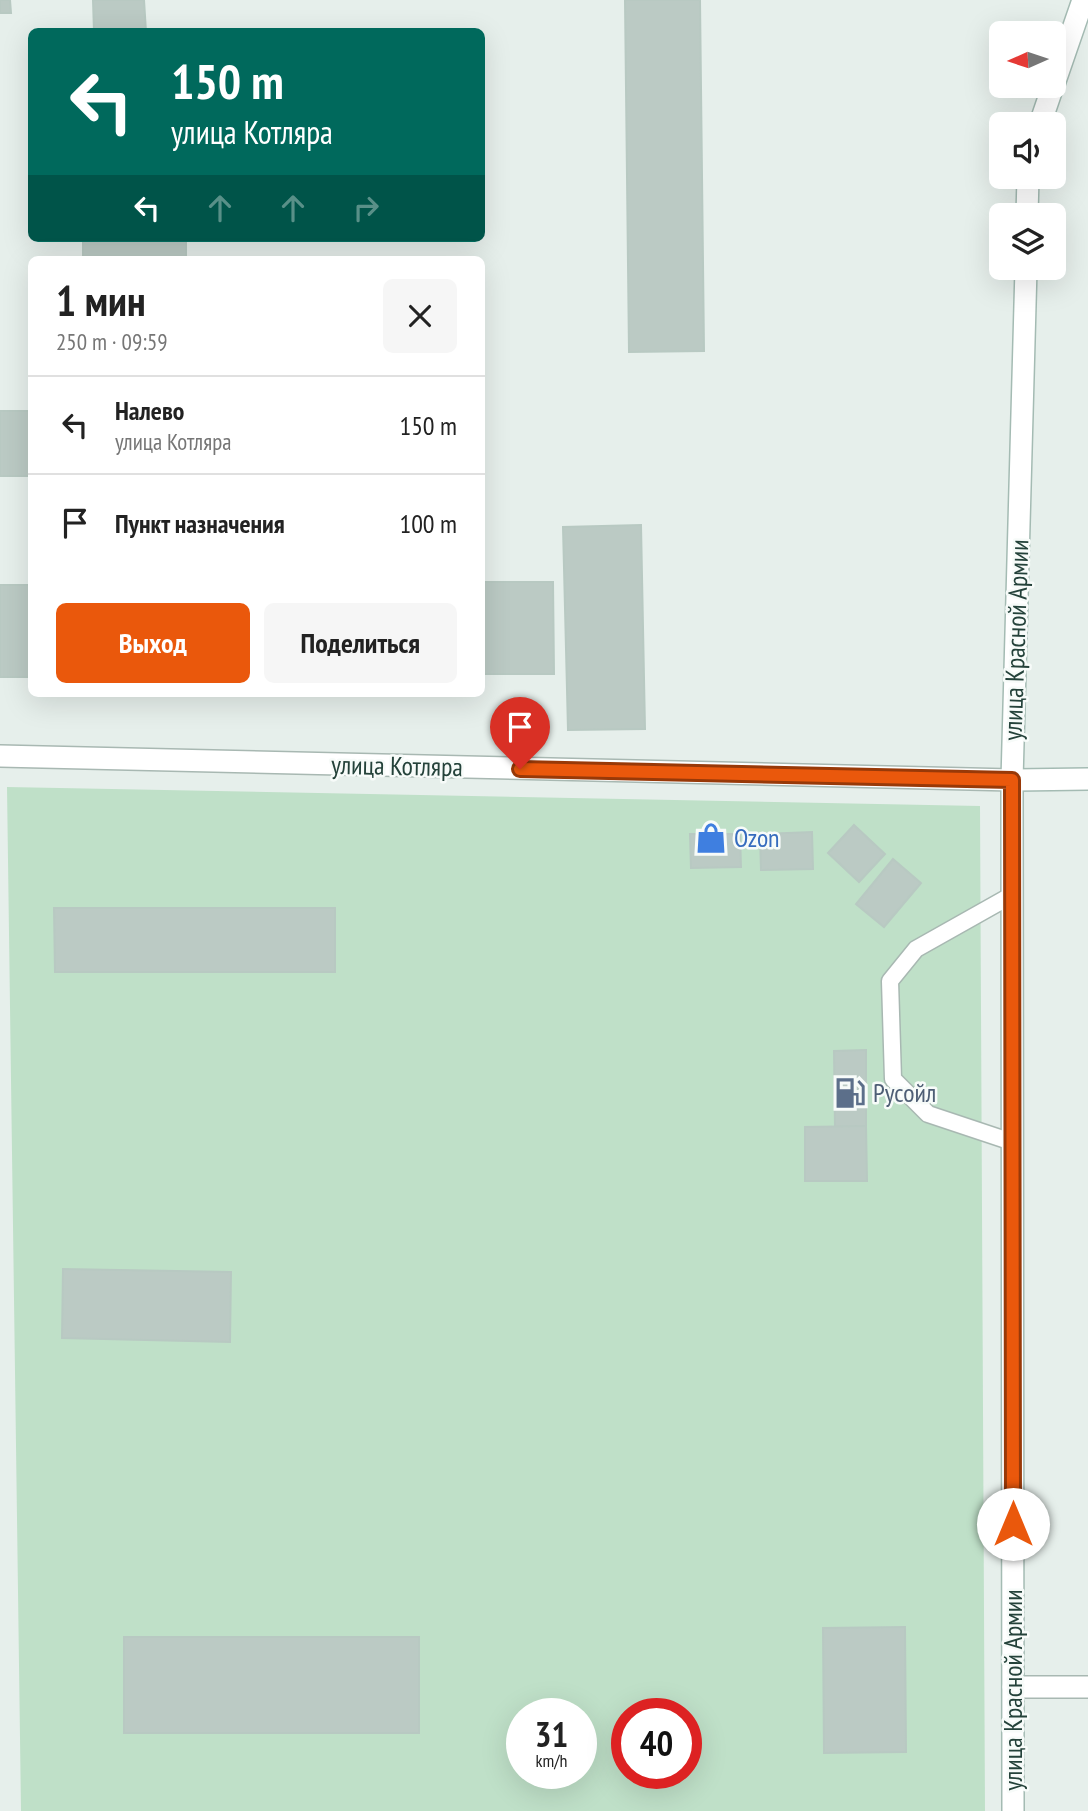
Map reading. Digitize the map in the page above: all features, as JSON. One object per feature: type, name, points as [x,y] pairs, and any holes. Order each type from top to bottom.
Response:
[{"type":"street","points":[[1066,48],[1083,0]]},
{"type":"street","name":"улица Красной Армии","points":[[1013,1811],[1012,780],[1026,280]]},
{"type":"street","name":"улица Котляра","points":[[0,757],[1012,780],[1088,779]]},
{"type":"street","points":[[1013,1688],[1088,1687]]},
{"type":"lane","points":[[1012,895],[916,949],[890,981],[892,1079],[928,1114],[1012,1142]]},
{"type":"green space","points":[[7,787],[980,806],[985,1811],[21,1811]]},
{"type":"building","points":[[0,0],[10,0],[11,13],[0,13]]},
{"type":"building","points":[[93,0],[144,0],[146,28],[94,28]]},
{"type":"building","points":[[625,0],[700,0],[704,351],[629,352]]},
{"type":"building","points":[[83,242],[186,242],[186,256],[83,256]]},
{"type":"building","points":[[0,411],[28,411],[28,476],[0,476]]},
{"type":"building","points":[[641,525],[645,729],[568,730],[563,527]]},
{"type":"building","points":[[485,582],[553,582],[554,674],[485,674]]},
{"type":"building","points":[[0,585],[28,585],[28,677],[0,677]]},
{"type":"building","points":[[854,825],[885,854],[859,882],[828,853]]},
{"type":"building","points":[[812,832],[813,869],[761,870],[760,834]]},
{"type":"building","points":[[690,834],[740,834],[741,867],[691,868]]},
{"type":"building","points":[[893,859],[921,883],[884,927],[856,904]]},
{"type":"building","points":[[54,908],[335,908],[335,972],[55,972]]},
{"type":"building","points":[[866,1050],[866,1126],[835,1127],[834,1051]]},
{"type":"building","points":[[866,1126],[867,1181],[805,1181],[805,1127]]},
{"type":"building","points":[[63,1269],[231,1272],[230,1342],[62,1338]]},
{"type":"building","points":[[905,1627],[906,1752],[824,1753],[823,1628]]},
{"type":"building","points":[[124,1637],[419,1637],[419,1733],[124,1733]]},
{"type":"place","name":"Ozon","points":[[711,838]]},
{"type":"place","name":"Русойл","points":[[850,1093]]},
{"type":"route","points":[[520,769],[1012,780],[1013,1524]]}]
